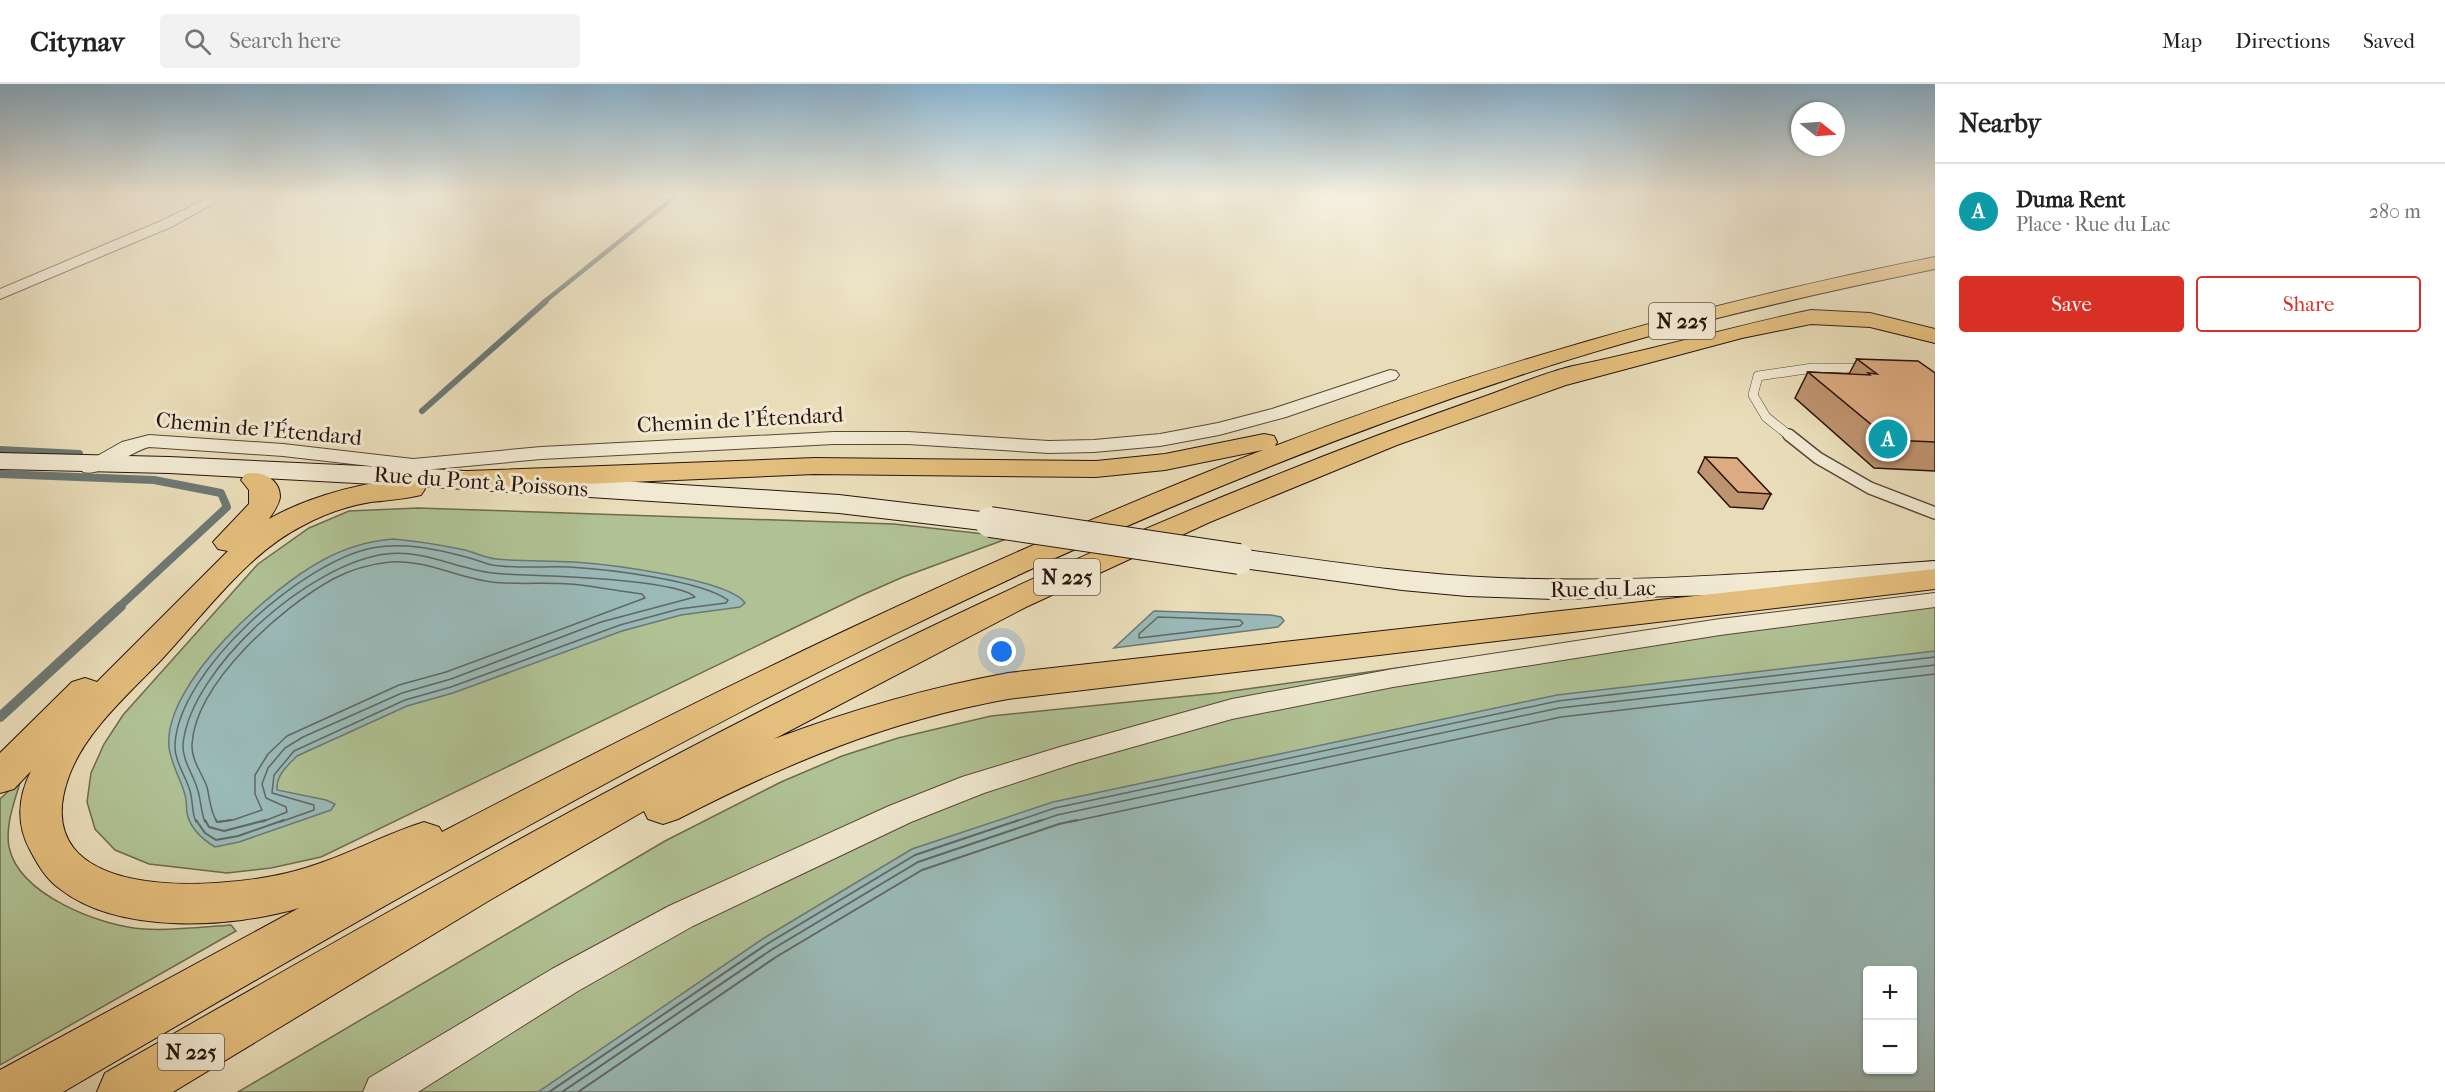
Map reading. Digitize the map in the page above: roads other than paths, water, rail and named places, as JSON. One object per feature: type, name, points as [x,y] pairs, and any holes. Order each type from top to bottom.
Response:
[{"type":"highway","name":"N 225","points":[[12,1092],[426,862],[730,703],[948,596],[1096,528],[1292,448],[1433,396],[1535,362],[1676,322],[1808,289],[1935,263]]},
{"type":"highway","name":"N 225","points":[[124,1092],[257,1013],[594,821],[835,692],[1113,555],[1288,478],[1400,434],[1552,381],[1736,325],[1848,297],[1935,279]]},
{"type":"highway","points":[[1552,381],[1738,332],[1810,317],[1870,320],[1935,336]]},
{"type":"highway","points":[[730,703],[582,761],[387,858],[334,878],[281,894],[216,904],[153,902],[108,893],[74,876],[52,850],[41,819],[42,800],[48,781],[65,746],[81,725],[244,553],[284,522],[318,507],[363,495],[440,482],[815,466],[1058,470],[1131,466],[1246,447],[1347,417],[1433,396]]},
{"type":"highway","points":[[0,778],[254,518],[265,501],[264,489],[255,480]]},
{"type":"highway","points":[[225,547],[250,527],[283,509],[315,496],[354,486]]},
{"type":"highway","points":[[257,1013],[375,964],[439,933],[649,815],[724,777],[821,735],[916,704],[1008,686],[1935,579]]},
{"type":"street","points":[[0,294],[122,242]]},
{"type":"street","name":"Chemin de l'Étendard","points":[[93,465],[129,446],[149,441],[283,450],[412,465],[555,452],[834,438],[908,438],[1049,447],[1109,446],[1175,438],[1251,421],[1390,375]]},
{"type":"street","name":"Rue du Pont à Poissons","points":[[0,460],[839,504],[990,522],[1239,559]]},
{"type":"street","name":"Rue du Pont à Poissons","points":[[93,465],[255,480],[354,486],[440,482],[834,512],[929,515]]},
{"type":"street","name":"Rue du Lac","points":[[1273,564],[1439,573],[1557,576],[1718,570],[1935,555]]},
{"type":"street","name":"Rue du Lac","points":[[1239,559],[1384,580],[1538,589],[1682,587],[1935,571]]},
{"type":"street","points":[[383,1092],[565,980],[681,916],[909,810],[974,785],[1070,754],[1224,710],[1393,678],[1709,629],[1935,600]]},
{"type":"lane","points":[[1879,369],[1844,367],[1787,369],[1758,376],[1753,395],[1766,417],[1818,458],[1870,488],[1935,513]]},
{"type":"water","points":[[393,539],[456,548],[488,558],[590,563],[666,574],[716,587],[734,594],[745,603],[740,607],[681,615],[622,631],[453,693],[407,706],[297,756],[280,775],[277,790],[326,800],[335,804],[331,810],[239,842],[215,847],[201,837],[191,824],[185,795],[170,754],[172,722],[183,695],[202,667],[250,614],[301,573],[348,549],[366,543]]},
{"type":"water","points":[[1154,611],[1271,615],[1281,617],[1284,621],[1278,627],[1114,648]]},
{"type":"water","points":[[1935,651],[1935,1092],[538,1092],[764,938],[912,849],[1053,802],[1557,695]]},
{"type":"waterway","points":[[544,302],[619,242]]},
{"type":"waterway","points":[[422,411],[546,301]]},
{"type":"waterway","points":[[0,450],[79,454]]},
{"type":"waterway","points":[[0,474],[154,480],[221,493],[227,507],[119,607]]},
{"type":"waterway","points":[[0,717],[121,606]]},
{"type":"place","name":"Duma Rent","points":[[1888,439]]}]
